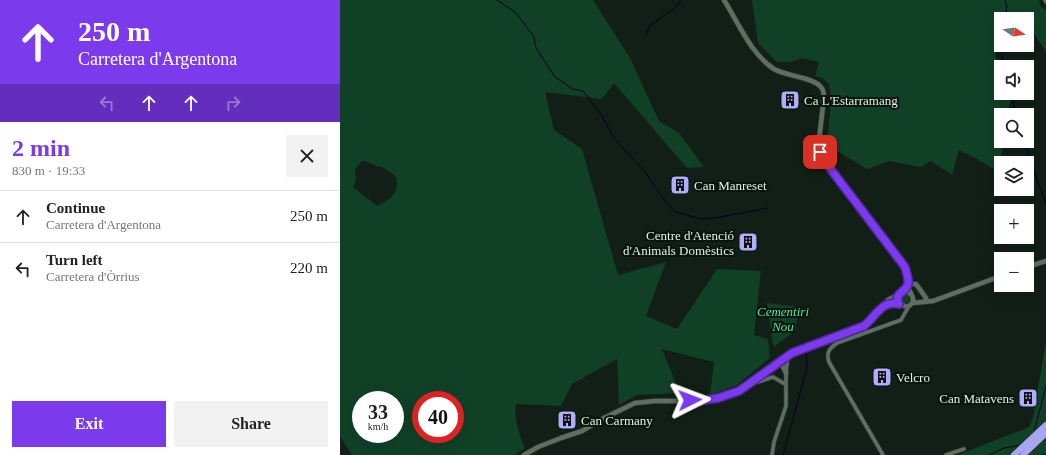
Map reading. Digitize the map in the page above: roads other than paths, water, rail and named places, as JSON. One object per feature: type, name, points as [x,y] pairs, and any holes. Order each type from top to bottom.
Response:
[{"type":"highway","points":[[1014,455],[1046,425]]},
{"type":"highway","points":[[1023,455],[1046,433]]},
{"type":"street","points":[[724,0],[758,55],[765,63],[782,73],[813,82],[821,86],[824,93],[819,140],[819,147],[822,157],[905,267],[908,285],[912,295],[910,305],[903,317],[894,323],[837,343],[829,349],[827,356],[829,362],[883,455]]},
{"type":"street","points":[[1034,265],[1046,261]]},
{"type":"street","points":[[884,306],[890,302],[901,305],[910,305],[924,302],[994,278]]},
{"type":"street","points":[[524,455],[538,447],[582,431],[602,419],[635,403],[655,400],[699,401],[718,398],[739,391],[782,359],[801,348],[864,326],[888,300],[901,292],[908,285],[916,284],[926,298],[924,302]]},
{"type":"street","points":[[901,292],[907,291],[924,302]]},
{"type":"street","points":[[901,292],[898,299],[901,305],[903,317]]},
{"type":"street","points":[[772,455],[774,442],[786,406],[785,384],[788,355]]},
{"type":"street","points":[[782,359],[782,365],[786,373]]},
{"type":"street","points":[[753,382],[774,377],[785,384]]},
{"type":"street","points":[[946,455],[964,449]]},
{"type":"waterway","points":[[497,0],[516,13],[534,37],[536,48],[555,77],[573,89],[583,91],[600,113],[614,138],[645,172],[665,201],[675,212],[701,219],[715,218],[768,208]]},
{"type":"waterway","points":[[646,34],[650,25],[675,8],[681,0]]},
{"type":"waterway","points":[[1005,0],[1007,7],[1006,12]]},
{"type":"waterway","points":[[1002,52],[1003,60]]},
{"type":"waterway","points":[[1013,100],[1014,108]]},
{"type":"waterway","points":[[1026,148],[1046,205]]},
{"type":"waterway","points":[[783,455],[807,368],[806,351]]},
{"type":"waterway","points":[[1034,432],[1046,386]]},
{"type":"waterway","points":[[989,455],[1004,448],[1021,445]]},
{"type":"place","name":"Ca L'Estarramang","points":[[790,100]]},
{"type":"place","name":"Can Manreset","points":[[680,185]]},
{"type":"place","name":"Centre d'Atenció d'Animals Domèstics","points":[[748,242]]},
{"type":"place","name":"Velcro","points":[[882,377]]},
{"type":"place","name":"Can Matavens","points":[[1028,398]]},
{"type":"place","name":"Can Carmany","points":[[567,420]]},
{"type":"park label","name":"Cementiri Nou","points":[[783,318]]}]
